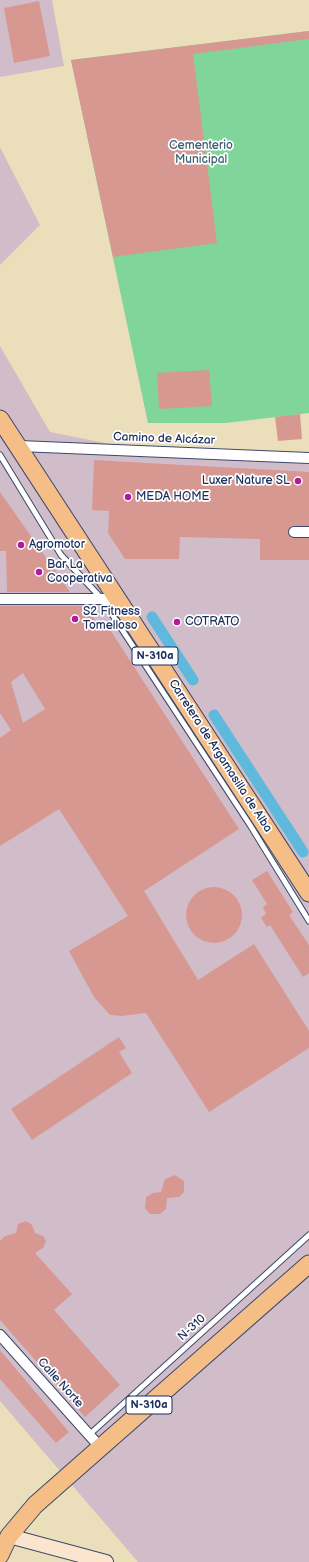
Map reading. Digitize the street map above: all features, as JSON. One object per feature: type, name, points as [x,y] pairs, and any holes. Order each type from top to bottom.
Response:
[{"type":"highway","name":"Carretera de Argamasilla de Alba","points":[[0,419],[19,446],[110,599],[309,893]]},
{"type":"highway","name":"N-310a","points":[[0,1554],[5,1534],[35,1505],[309,1264]]},
{"type":"main road","points":[[5,1534],[106,1562]]},
{"type":"street","name":"Camino de Alcázar","points":[[19,446],[309,458]]},
{"type":"street","points":[[294,532],[309,532]]},
{"type":"street","points":[[0,599],[110,599]]},
{"type":"street","name":"Calle Norte","points":[[0,1335],[100,1447]]},
{"type":"lane","name":"Carretera de Argamasilla de Alba","points":[[0,455],[61,555],[110,599],[309,921]]},
{"type":"lane","name":"N-310","points":[[89,1434],[309,1235]]},
{"type":"shaded area","points":[[0,0],[52,0],[64,66],[0,77]]},
{"type":"shaded area","points":[[0,147],[40,225],[0,265]]},
{"type":"shaded area","points":[[0,346],[50,432],[150,452],[309,458],[309,1562],[138,1562],[0,1401]]},
{"type":"green space","name":"Cementerio Municipal","points":[[309,31],[309,413],[226,423],[148,423],[71,60]]},
{"type":"building","points":[[39,1],[50,56],[14,63],[4,8]]},
{"type":"building","points":[[309,31],[309,39],[193,54],[217,243],[113,257],[71,60]]},
{"type":"building","points":[[209,370],[212,406],[159,409],[157,373]]},
{"type":"building","points":[[300,414],[302,439],[278,441],[275,417]]},
{"type":"building","points":[[94,460],[309,472],[309,526],[291,526],[288,532],[291,538],[309,538],[309,560],[260,560],[260,539],[180,537],[179,559],[125,559],[108,533],[109,511],[92,510]]},
{"type":"building","points":[[0,492],[70,592],[7,592],[6,551],[0,551]]},
{"type":"building","points":[[0,606],[86,606],[99,627],[105,622],[239,829],[144,891],[198,980],[254,944],[309,1031],[309,1048],[209,1112],[146,1013],[122,1016],[110,1015],[94,997],[69,951],[128,916],[59,809],[0,846],[0,738],[11,730],[0,713]],"holes":[[[23,673],[45,709],[23,723],[11,682]]]},
{"type":"building","points":[[267,871],[293,912],[289,915],[309,945],[309,973],[303,977],[270,925],[267,927],[261,918],[266,914],[263,907],[267,904],[252,880]]},
{"type":"building","points":[[214,887],[225,889],[234,895],[240,904],[242,915],[240,926],[234,935],[225,941],[214,943],[203,941],[194,935],[188,926],[186,915],[188,904],[194,895],[203,889]]},
{"type":"building","points":[[119,1037],[126,1048],[119,1052],[132,1073],[32,1140],[11,1109]]},
{"type":"building","points":[[175,1175],[184,1181],[184,1192],[179,1197],[167,1198],[166,1209],[160,1214],[150,1214],[145,1208],[146,1197],[153,1193],[161,1192],[165,1179]]},
{"type":"building","points":[[26,1221],[32,1225],[35,1233],[43,1236],[46,1241],[43,1248],[35,1253],[72,1294],[54,1310],[120,1385],[85,1417],[0,1320],[0,1241],[5,1236],[16,1233],[18,1224]]},
{"type":"building","points":[[0,1350],[69,1432],[56,1443],[0,1379]]},
{"type":"waterway","points":[[152,617],[193,680]]},
{"type":"waterway","points":[[214,715],[303,852]]},
{"type":"place","name":"Luxer Nature SL","points":[[298,481]]},
{"type":"place","name":"MEDA HOME","points":[[128,497]]},
{"type":"place","name":"Agromotor","points":[[21,545]]},
{"type":"place","name":"Bar La Cooperativa","points":[[39,572]]},
{"type":"place","name":"S2 Fitness Tomelloso","points":[[75,619]]},
{"type":"place","name":"COTRATO","points":[[177,622]]}]
